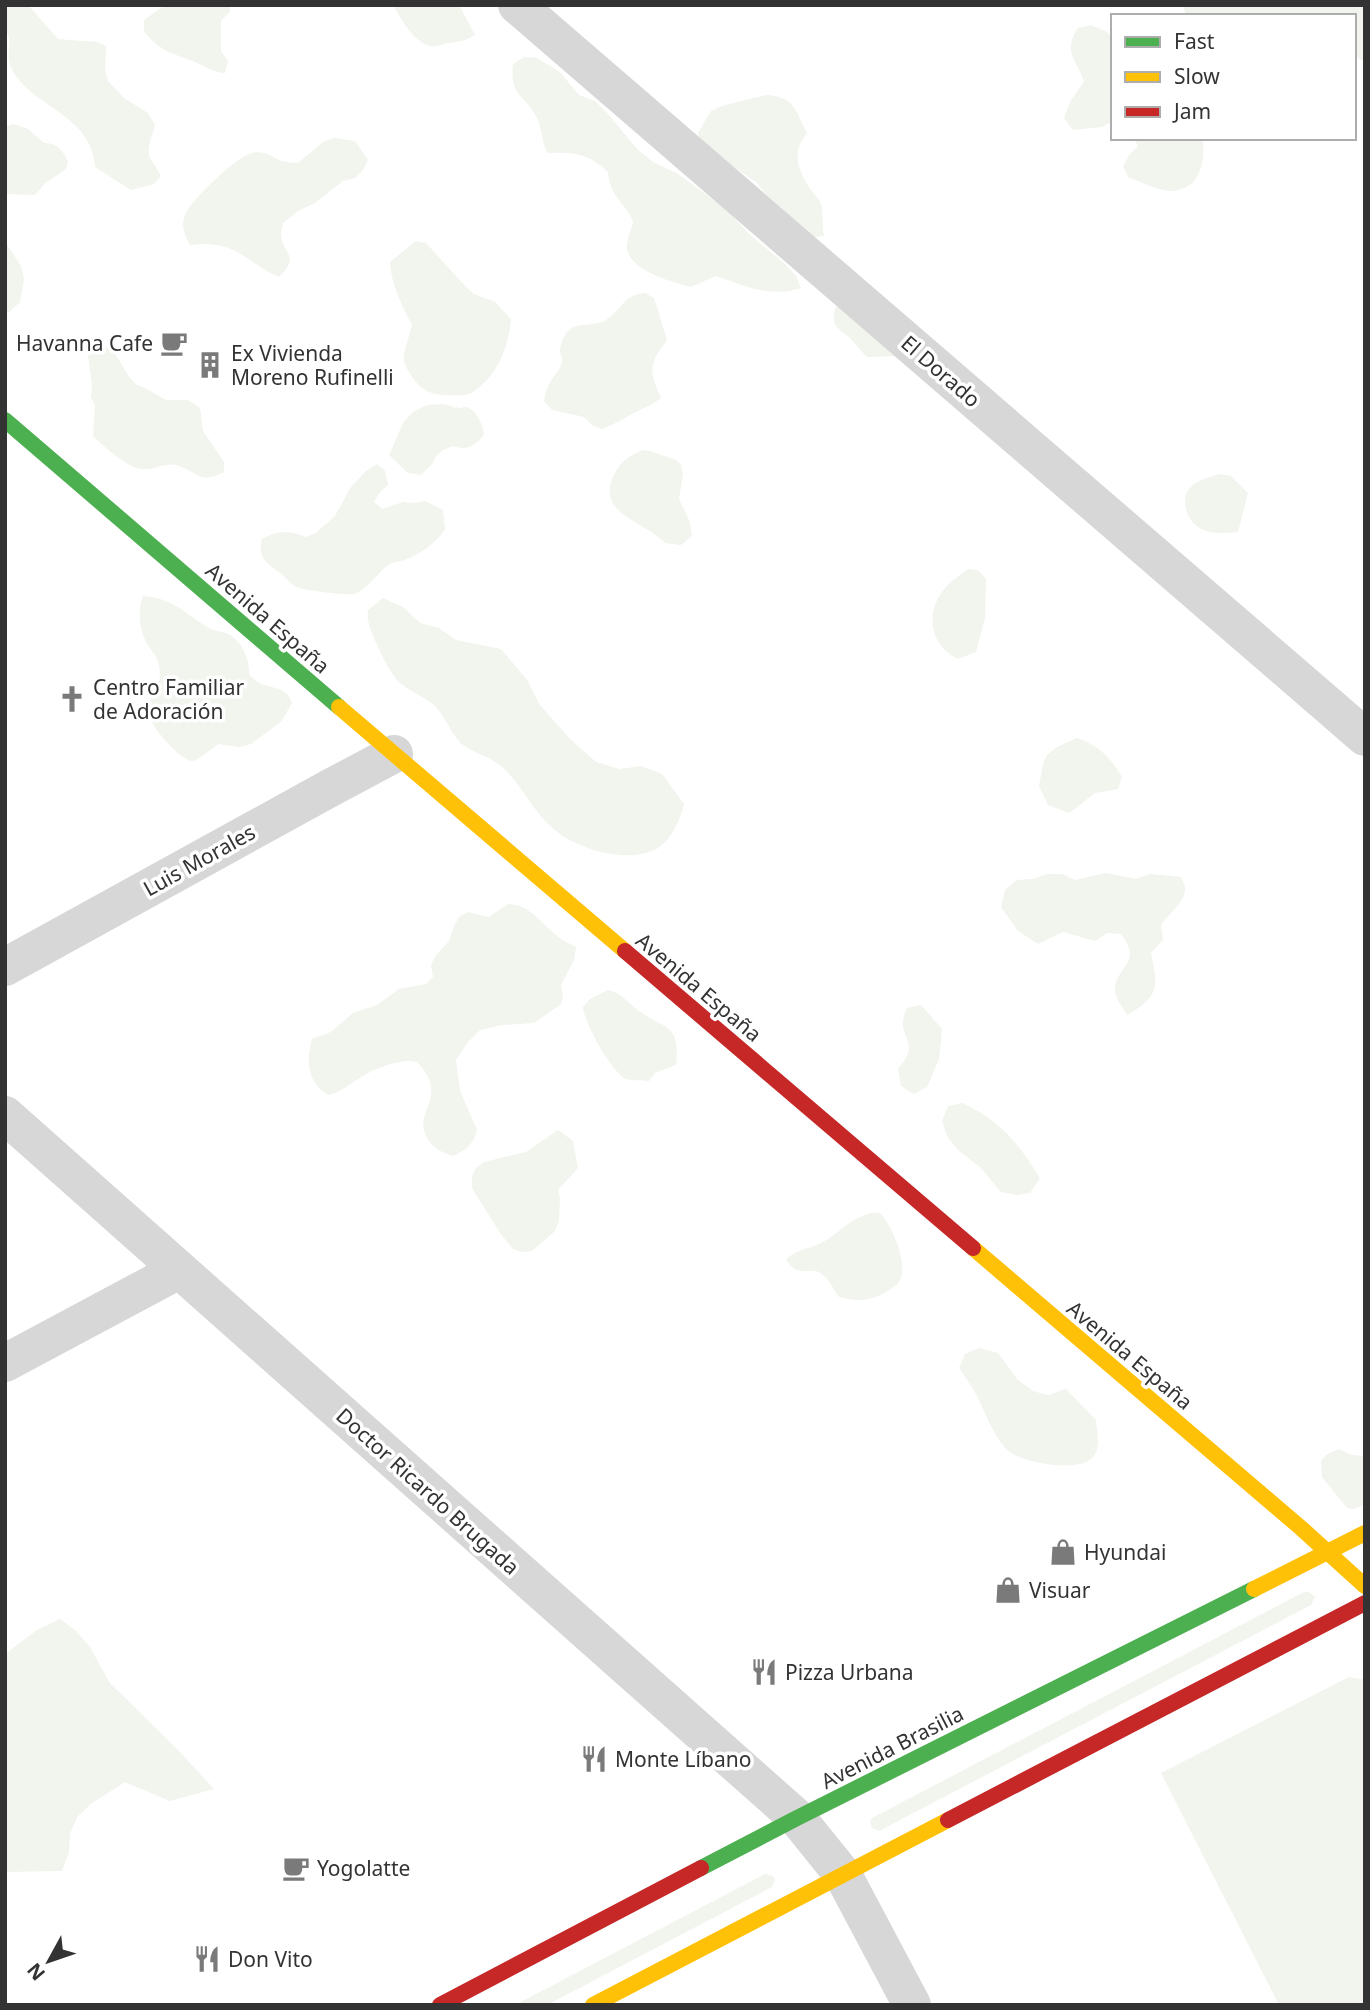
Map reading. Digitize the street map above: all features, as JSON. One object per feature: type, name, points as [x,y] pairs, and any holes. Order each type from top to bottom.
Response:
[{"type":"main road","name":"Avenida España","points":[[5,420],[1329,1552],[1365,1586]]},
{"type":"main road","name":"Avenida Brasilia","points":[[440,2005],[797,1818],[1365,1532]]},
{"type":"main road","points":[[593,2005],[1365,1603]]},
{"type":"street","name":"El Dorado","points":[[517,5],[1365,737]]},
{"type":"street","name":"Luis Morales","points":[[5,967],[394,754]]},
{"type":"street","name":"Doctor Ricardo Brugada","points":[[5,1115],[797,1818],[843,1875],[912,2005]]},
{"type":"street","points":[[5,1363],[179,1270]]},
{"type":"shaded area","points":[[5,5],[28,5],[58,39],[97,42],[106,46],[105,69],[108,81],[124,98],[148,113],[155,125],[149,144],[149,155],[161,176],[154,184],[131,190],[95,167],[91,149],[83,134],[18,79],[9,62]]},
{"type":"shaded area","points":[[165,5],[230,5],[230,11],[221,21],[221,51],[228,61],[225,73],[166,51],[144,32],[144,20]]},
{"type":"shaded area","points":[[393,5],[459,5],[475,35],[462,41],[437,46],[425,44],[409,30]]},
{"type":"shaded area","points":[[1183,5],[1365,5],[1365,59],[1356,57],[1356,14],[1185,14]]},
{"type":"shaded area","points":[[1091,25],[1111,37],[1111,122],[1102,127],[1073,130],[1064,118],[1070,102],[1084,82],[1071,50],[1073,36],[1078,28]]},
{"type":"shaded area","points":[[524,57],[537,58],[560,72],[579,95],[595,101],[609,115],[637,149],[653,162],[678,174],[727,210],[747,232],[786,265],[796,276],[801,288],[768,291],[716,276],[691,287],[653,274],[636,264],[627,249],[633,221],[614,193],[608,172],[587,157],[547,153],[538,120],[514,84],[513,64]]},
{"type":"shaded area","points":[[766,95],[789,102],[807,133],[800,145],[798,164],[807,184],[821,204],[824,236],[807,238],[793,230],[757,183],[701,144],[698,133],[711,111]]},
{"type":"shaded area","points":[[13,124],[28,129],[44,143],[56,146],[68,162],[66,169],[45,183],[35,195],[5,194],[5,127]]},
{"type":"shaded area","points":[[334,138],[355,141],[368,160],[355,178],[343,181],[283,223],[282,242],[290,259],[279,277],[229,248],[206,244],[190,245],[184,230],[185,215],[204,190],[236,162],[252,153],[261,152],[284,162],[298,163],[323,142]]},
{"type":"shaded area","points":[[1135,140],[1203,140],[1202,164],[1195,179],[1182,189],[1168,191],[1157,188],[1128,177],[1123,166],[1138,146]]},
{"type":"shaded area","points":[[416,241],[426,243],[466,287],[474,294],[495,302],[511,319],[508,340],[500,360],[489,378],[470,394],[430,392],[418,384],[405,364],[405,352],[412,325],[395,287],[390,262]]},
{"type":"shaded area","points":[[5,242],[21,266],[24,279],[20,302],[8,313],[5,312]]},
{"type":"shaded area","points":[[645,293],[654,298],[667,340],[656,356],[652,368],[661,398],[602,429],[592,425],[584,417],[552,410],[544,398],[561,365],[560,348],[567,332],[573,327],[605,321],[628,299]]},
{"type":"shaded area","points":[[855,293],[897,356],[867,357],[836,326],[835,308]]},
{"type":"shaded area","points":[[107,347],[114,352],[137,385],[166,400],[188,400],[200,408],[203,431],[224,462],[224,472],[205,477],[174,465],[136,468],[116,456],[93,436],[95,405],[91,397],[88,356],[96,348]]},
{"type":"shaded area","points":[[443,404],[469,408],[476,414],[484,434],[471,446],[453,446],[443,450],[421,475],[408,473],[389,455],[403,423],[413,412],[427,405]]},
{"type":"shaded area","points":[[643,450],[676,460],[681,465],[683,474],[679,499],[690,522],[692,536],[681,545],[665,543],[625,516],[611,499],[610,488],[616,470],[634,454]]},
{"type":"shaded area","points":[[377,464],[385,471],[388,485],[374,502],[382,509],[403,502],[425,501],[443,510],[445,530],[433,543],[413,557],[387,566],[355,594],[296,587],[267,563],[261,551],[262,539],[278,533],[306,537],[316,533],[335,516],[351,487]]},
{"type":"shaded area","points":[[1219,474],[1231,476],[1248,493],[1238,532],[1217,533],[1204,530],[1193,522],[1186,510],[1188,490],[1202,480]]},
{"type":"shaded area","points":[[968,569],[978,570],[986,579],[985,618],[976,652],[958,659],[942,646],[932,620],[937,601],[944,589]]},
{"type":"shaded area","points":[[143,596],[170,603],[209,628],[226,633],[236,640],[246,656],[249,674],[261,684],[279,689],[289,696],[292,703],[281,722],[251,744],[239,747],[219,744],[192,761],[172,748],[157,731],[149,715],[148,709],[159,682],[160,670],[141,627],[140,608]]},
{"type":"shaded area","points":[[383,598],[403,607],[420,623],[439,628],[456,640],[501,649],[527,680],[540,705],[570,739],[596,762],[620,769],[641,766],[662,774],[684,804],[677,825],[664,844],[641,854],[617,855],[580,845],[551,827],[500,765],[463,745],[435,706],[395,678],[376,643],[368,619],[368,610]]},
{"type":"shaded area","points":[[1077,738],[1103,753],[1122,777],[1118,789],[1095,793],[1069,813],[1048,805],[1039,786],[1047,755]]},
{"type":"shaded area","points":[[1106,873],[1136,879],[1150,874],[1181,877],[1185,888],[1180,903],[1161,925],[1163,940],[1151,953],[1155,974],[1154,990],[1146,1002],[1127,1015],[1115,990],[1130,952],[1121,934],[1107,933],[1095,941],[1063,932],[1038,944],[1018,931],[1001,907],[1005,890],[1017,880],[1062,874],[1075,880]]},
{"type":"shaded area","points":[[508,904],[523,907],[558,937],[576,947],[574,960],[561,985],[561,1004],[534,1023],[502,1025],[480,1030],[456,1060],[460,1091],[477,1130],[468,1146],[453,1156],[429,1141],[423,1126],[431,1086],[426,1073],[417,1062],[404,1061],[382,1067],[333,1094],[328,1095],[321,1090],[310,1070],[312,1039],[331,1032],[353,1013],[377,1005],[399,989],[426,984],[433,977],[431,965],[449,941],[459,917],[468,912],[489,917]]},
{"type":"shaded area","points":[[608,990],[620,995],[673,1033],[677,1051],[676,1065],[655,1073],[649,1081],[628,1080],[613,1067],[588,1024],[583,1007],[590,999]]},
{"type":"shaded area","points":[[921,1005],[942,1029],[939,1059],[927,1087],[914,1094],[901,1086],[898,1068],[909,1051],[903,1018],[907,1008]]},
{"type":"shaded area","points":[[963,1103],[1008,1134],[1024,1153],[1040,1178],[1030,1193],[1016,1195],[1001,1192],[981,1168],[958,1150],[947,1136],[942,1121],[948,1106]]},
{"type":"shaded area","points":[[558,1130],[573,1141],[578,1168],[558,1190],[559,1221],[555,1231],[532,1251],[513,1249],[472,1188],[472,1176],[476,1168],[484,1162],[526,1152]]},
{"type":"shaded area","points":[[871,1213],[880,1213],[885,1219],[894,1235],[902,1264],[900,1280],[886,1292],[860,1300],[839,1297],[822,1274],[800,1271],[786,1260],[796,1252],[817,1245],[855,1220]]},
{"type":"shaded area","points":[[979,1348],[998,1353],[1018,1380],[1033,1391],[1048,1395],[1066,1389],[1096,1420],[1098,1445],[1093,1457],[1077,1465],[1052,1465],[1027,1460],[1005,1448],[959,1368],[965,1354]]},
{"type":"shaded area","points":[[1339,1449],[1352,1455],[1365,1456],[1364,1505],[1353,1509],[1347,1508],[1322,1477],[1321,1461],[1326,1455]]},
{"type":"shaded area","points":[[1304,1592],[1315,1597],[1311,1605],[879,1831],[872,1828],[872,1818]]},
{"type":"shaded area","points":[[60,1619],[75,1630],[90,1647],[109,1682],[214,1789],[170,1801],[125,1782],[92,1803],[77,1817],[70,1834],[69,1852],[62,1871],[5,1872],[5,1654],[37,1630]]},
{"type":"shaded area","points":[[1349,1677],[1365,1680],[1365,2005],[1279,2005],[1161,1773]]},
{"type":"shaded area","points":[[765,1874],[773,1876],[775,1880],[772,1887],[547,2005],[515,2005]]},
{"type":"traffic: fast","points":[[5,420],[339,707]]},
{"type":"traffic: fast","points":[[701,1868],[1254,1589]]},
{"type":"traffic: slow","points":[[339,707],[625,951]]},
{"type":"traffic: slow","points":[[973,1248],[1301,1528],[1365,1586]]},
{"type":"traffic: slow","points":[[1254,1589],[1365,1533]]},
{"type":"traffic: slow","points":[[593,2005],[948,1820]]},
{"type":"traffic: jam","points":[[625,951],[973,1248]]},
{"type":"traffic: jam","points":[[948,1820],[1365,1603]]},
{"type":"traffic: jam","points":[[440,2005],[701,1868]]},
{"type":"place","name":"Havanna Cafe","points":[[174,343]]},
{"type":"place","name":"Ex Vivienda Moreno Rufinelli","points":[[210,365]]},
{"type":"place","name":"Centro Familiar de Adoración","points":[[72,699]]},
{"type":"place","name":"Hyundai","points":[[1063,1552]]},
{"type":"place","name":"Visuar","points":[[1008,1590]]},
{"type":"place","name":"Pizza Urbana","points":[[764,1672]]},
{"type":"place","name":"Monte Líbano","points":[[594,1759]]},
{"type":"place","name":"Yogolatte","points":[[296,1868]]},
{"type":"place","name":"Don Vito","points":[[207,1959]]}]
